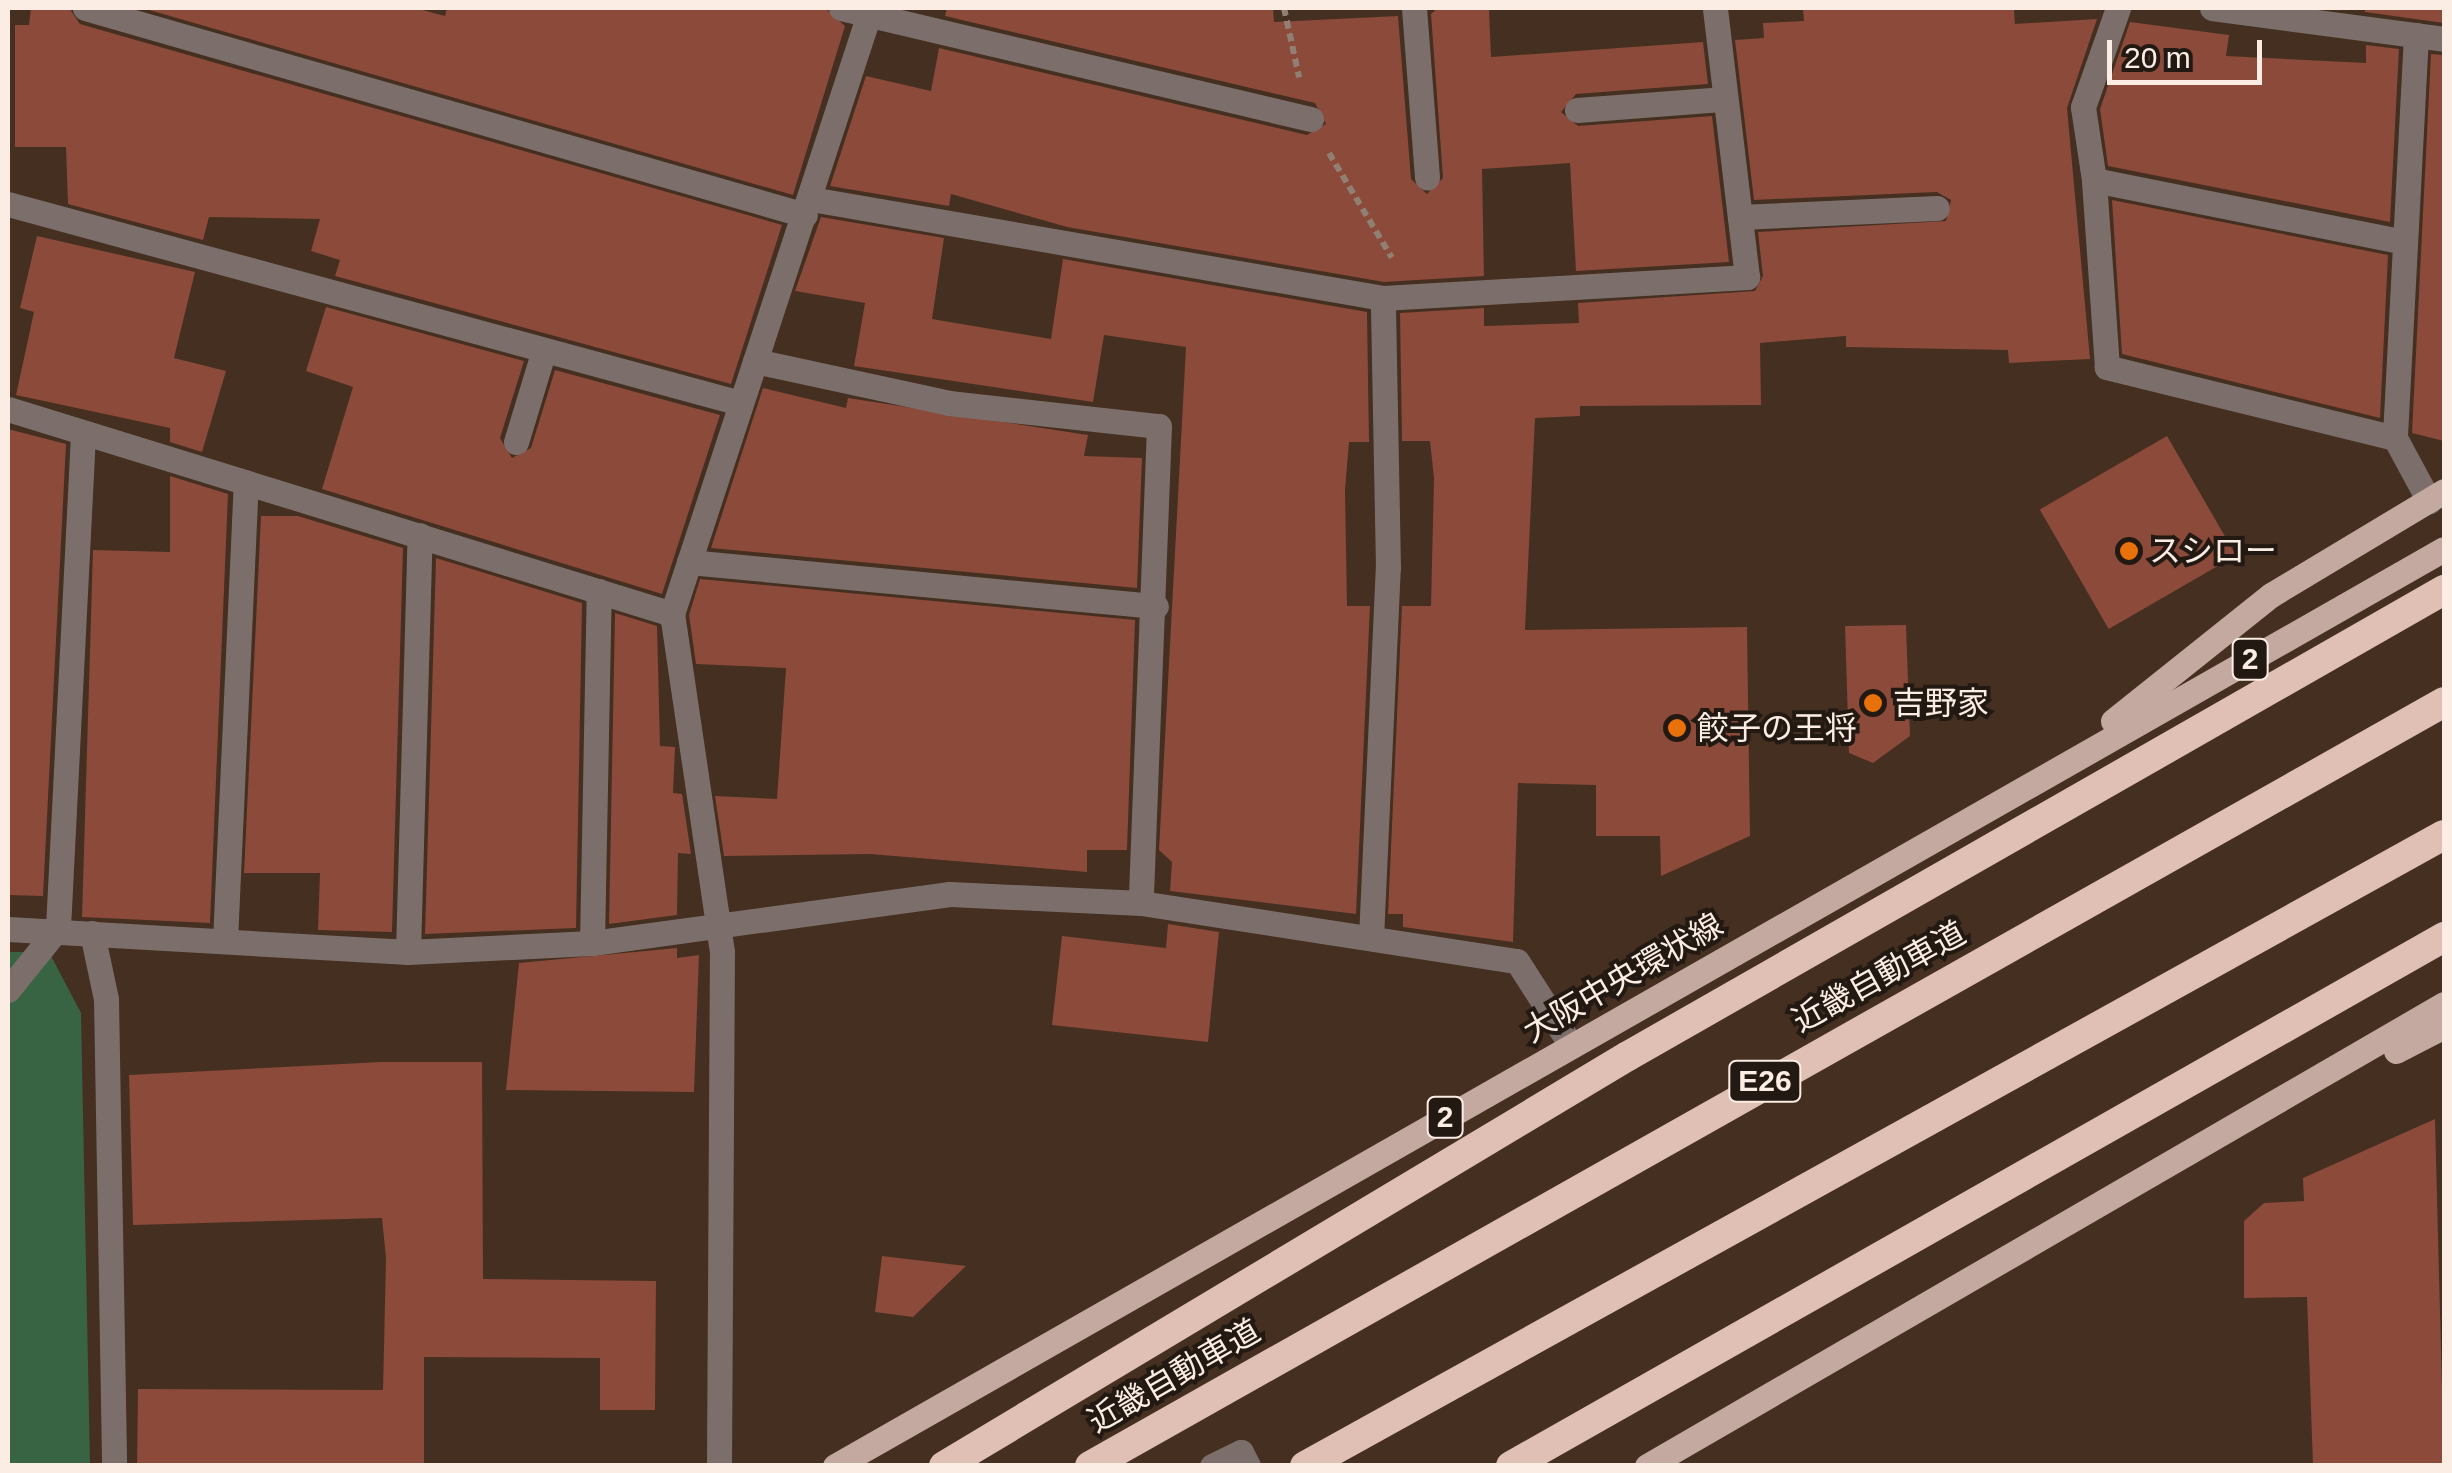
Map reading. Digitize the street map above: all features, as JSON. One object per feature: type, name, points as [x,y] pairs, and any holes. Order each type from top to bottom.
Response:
[{"type":"highway","points":[[947,1466],[1628,1056],[2444,590]]},
{"type":"highway","name":"近畿自動車道","points":[[1090,1466],[2444,702]]},
{"type":"highway","points":[[1305,1466],[2444,835]]},
{"type":"highway","points":[[1511,1466],[2444,937]]},
{"type":"main road","points":[[2055,768],[2271,595],[2437,496]]},
{"type":"main road","name":"大阪中央環状線","points":[[835,1466],[2444,549]]},
{"type":"main road","points":[[1647,1466],[2196,1155],[2444,1004]]},
{"type":"main road","points":[[2196,1155],[2444,1026]]},
{"type":"street","points":[[85,8],[808,207],[1383,298],[1747,277],[1715,8]]},
{"type":"street","points":[[842,8],[870,11],[1311,119]]},
{"type":"street","points":[[1414,8],[1427,178]]},
{"type":"street","points":[[2118,8],[2084,107],[2094,180],[2107,367],[2395,438]]},
{"type":"street","points":[[2212,8],[2282,13],[2444,39]]},
{"type":"street","points":[[718,1466],[722,952],[713,924],[672,614],[870,11]]},
{"type":"street","points":[[2416,36],[2395,438],[2437,496]]},
{"type":"street","points":[[1576,110],[1725,99]]},
{"type":"street","points":[[2094,180],[2405,242]]},
{"type":"street","points":[[8,204],[740,403]]},
{"type":"street","points":[[1740,217],[1937,208]]},
{"type":"street","points":[[1372,938],[1388,568],[1383,298]]},
{"type":"street","points":[[516,442],[544,350]]},
{"type":"street","points":[[755,361],[948,403],[1159,426],[1156,606],[1141,903]]},
{"type":"street","points":[[8,409],[672,614]]},
{"type":"street","points":[[8,990],[58,928],[83,434]]},
{"type":"street","points":[[224,941],[246,482]]},
{"type":"street","points":[[408,952],[420,535]]},
{"type":"street","points":[[689,562],[1156,606]]},
{"type":"street","points":[[592,943],[599,591]]},
{"type":"street","points":[[8,928],[408,952],[592,943],[950,894],[1141,903],[1517,960],[1571,1045]]},
{"type":"street","points":[[92,933],[106,999],[114,1466]]},
{"type":"street","points":[[1212,1466],[1241,1452],[1248,1466]]},
{"type":"path","points":[[1284,8],[1311,119],[1418,296]]},
{"type":"green space","points":[[8,952],[49,952],[81,1013],[90,1465],[8,1465]]},
{"type":"building","points":[[31,8],[69,8],[80,24],[782,225],[731,384],[335,276],[340,260],[311,251],[320,219],[209,217],[203,240],[68,204],[66,147],[15,147],[15,25],[29,25]]},
{"type":"building","points":[[142,8],[415,8],[445,16],[447,8],[825,8],[845,26],[793,195]]},
{"type":"building","points":[[947,8],[1273,8],[1274,22],[1398,16],[1411,179],[1427,194],[1443,178],[1431,14],[1438,8],[1489,8],[1491,57],[1703,42],[1708,84],[1576,94],[1561,112],[1578,126],[1712,116],[1729,262],[1576,271],[1570,163],[1482,169],[1484,276],[1384,282],[1067,227],[951,194],[949,206],[830,186],[866,76],[931,91],[939,48],[1307,135],[1326,124],[1315,103],[945,16]]},
{"type":"building","points":[[1803,8],[2014,10],[2015,24],[2097,19],[2067,108],[2090,359],[2009,363],[2008,350],[1846,347],[1846,336],[1760,343],[1761,405],[1580,406],[1580,416],[1535,418],[1525,630],[1747,627],[1750,836],[1661,876],[1660,836],[1596,836],[1596,785],[1518,783],[1513,942],[1403,927],[1403,914],[1388,914],[1402,606],[1431,606],[1434,478],[1430,441],[1402,441],[1400,313],[1484,308],[1484,326],[1579,323],[1578,303],[1755,291],[1763,276],[1758,232],[1946,221],[1951,200],[1937,192],[1754,200],[1735,40],[1764,38],[1763,23],[1804,21]]},
{"type":"building","points":[[2365,8],[2444,8],[2444,23],[2365,12]]},
{"type":"building","points":[[2130,22],[2229,35],[2226,56],[2366,63],[2366,45],[2399,49],[2390,222],[2108,166],[2100,109]]},
{"type":"building","points":[[2431,54],[2444,55],[2444,441],[2412,433]]},
{"type":"building","points":[[2112,200],[2388,255],[2380,418],[2122,354]]},
{"type":"building","points":[[821,217],[944,238],[932,319],[1051,339],[1063,259],[1367,312],[1369,442],[1349,442],[1345,490],[1347,606],[1370,606],[1356,914],[1170,891],[1172,862],[1159,850],[1186,347],[1104,335],[1093,402],[854,366],[865,303],[795,291]]},
{"type":"building","points":[[37,236],[195,272],[174,358],[226,371],[202,452],[170,442],[170,428],[16,395],[34,312],[20,308]]},
{"type":"building","points":[[326,307],[524,361],[500,438],[512,458],[531,448],[555,370],[720,415],[662,594],[322,489],[353,387],[306,371]]},
{"type":"building","points":[[763,388],[846,408],[848,398],[1088,435],[1084,456],[1142,458],[1137,588],[711,548]]},
{"type":"building","points":[[8,429],[66,444],[43,896],[8,895]]},
{"type":"building","points":[[2167,436],[2236,556],[2109,629],[2040,510]]},
{"type":"building","points":[[170,476],[228,494],[210,923],[82,917],[93,550],[170,552]]},
{"type":"building","points":[[261,516],[298,516],[403,548],[392,932],[318,930],[320,873],[244,873]]},
{"type":"building","points":[[436,558],[582,603],[576,928],[425,934]]},
{"type":"building","points":[[700,579],[1135,620],[1127,850],[1087,850],[1087,872],[870,854],[724,856],[715,796],[777,799],[786,668],[696,664],[689,615]]},
{"type":"building","points":[[615,613],[657,626],[660,746],[675,747],[673,793],[682,794],[691,854],[678,853],[677,915],[609,924]]},
{"type":"building","points":[[1906,625],[1910,736],[1873,763],[1849,753],[1845,626]]},
{"type":"building","points":[[1168,924],[1219,932],[1208,1042],[1052,1025],[1062,936],[1166,948]]},
{"type":"building","points":[[677,948],[677,958],[699,955],[694,1092],[506,1090],[519,963]]},
{"type":"building","points":[[381,1062],[482,1062],[483,1279],[656,1281],[655,1410],[600,1410],[600,1358],[424,1357],[424,1466],[137,1466],[138,1389],[383,1390],[386,1258],[382,1218],[133,1225],[129,1075]]},
{"type":"building","points":[[2435,1119],[2444,1466],[2313,1466],[2307,1297],[2244,1298],[2244,1221],[2264,1203],[2304,1201],[2303,1178]]},
{"type":"building","points":[[882,1256],[966,1266],[913,1317],[875,1312]]},
{"type":"place","name":"スシロー","points":[[2129,551]]},
{"type":"place","name":"吉野家","points":[[1873,703]]},
{"type":"place","name":"餃子の王将","points":[[1677,728]]}]
